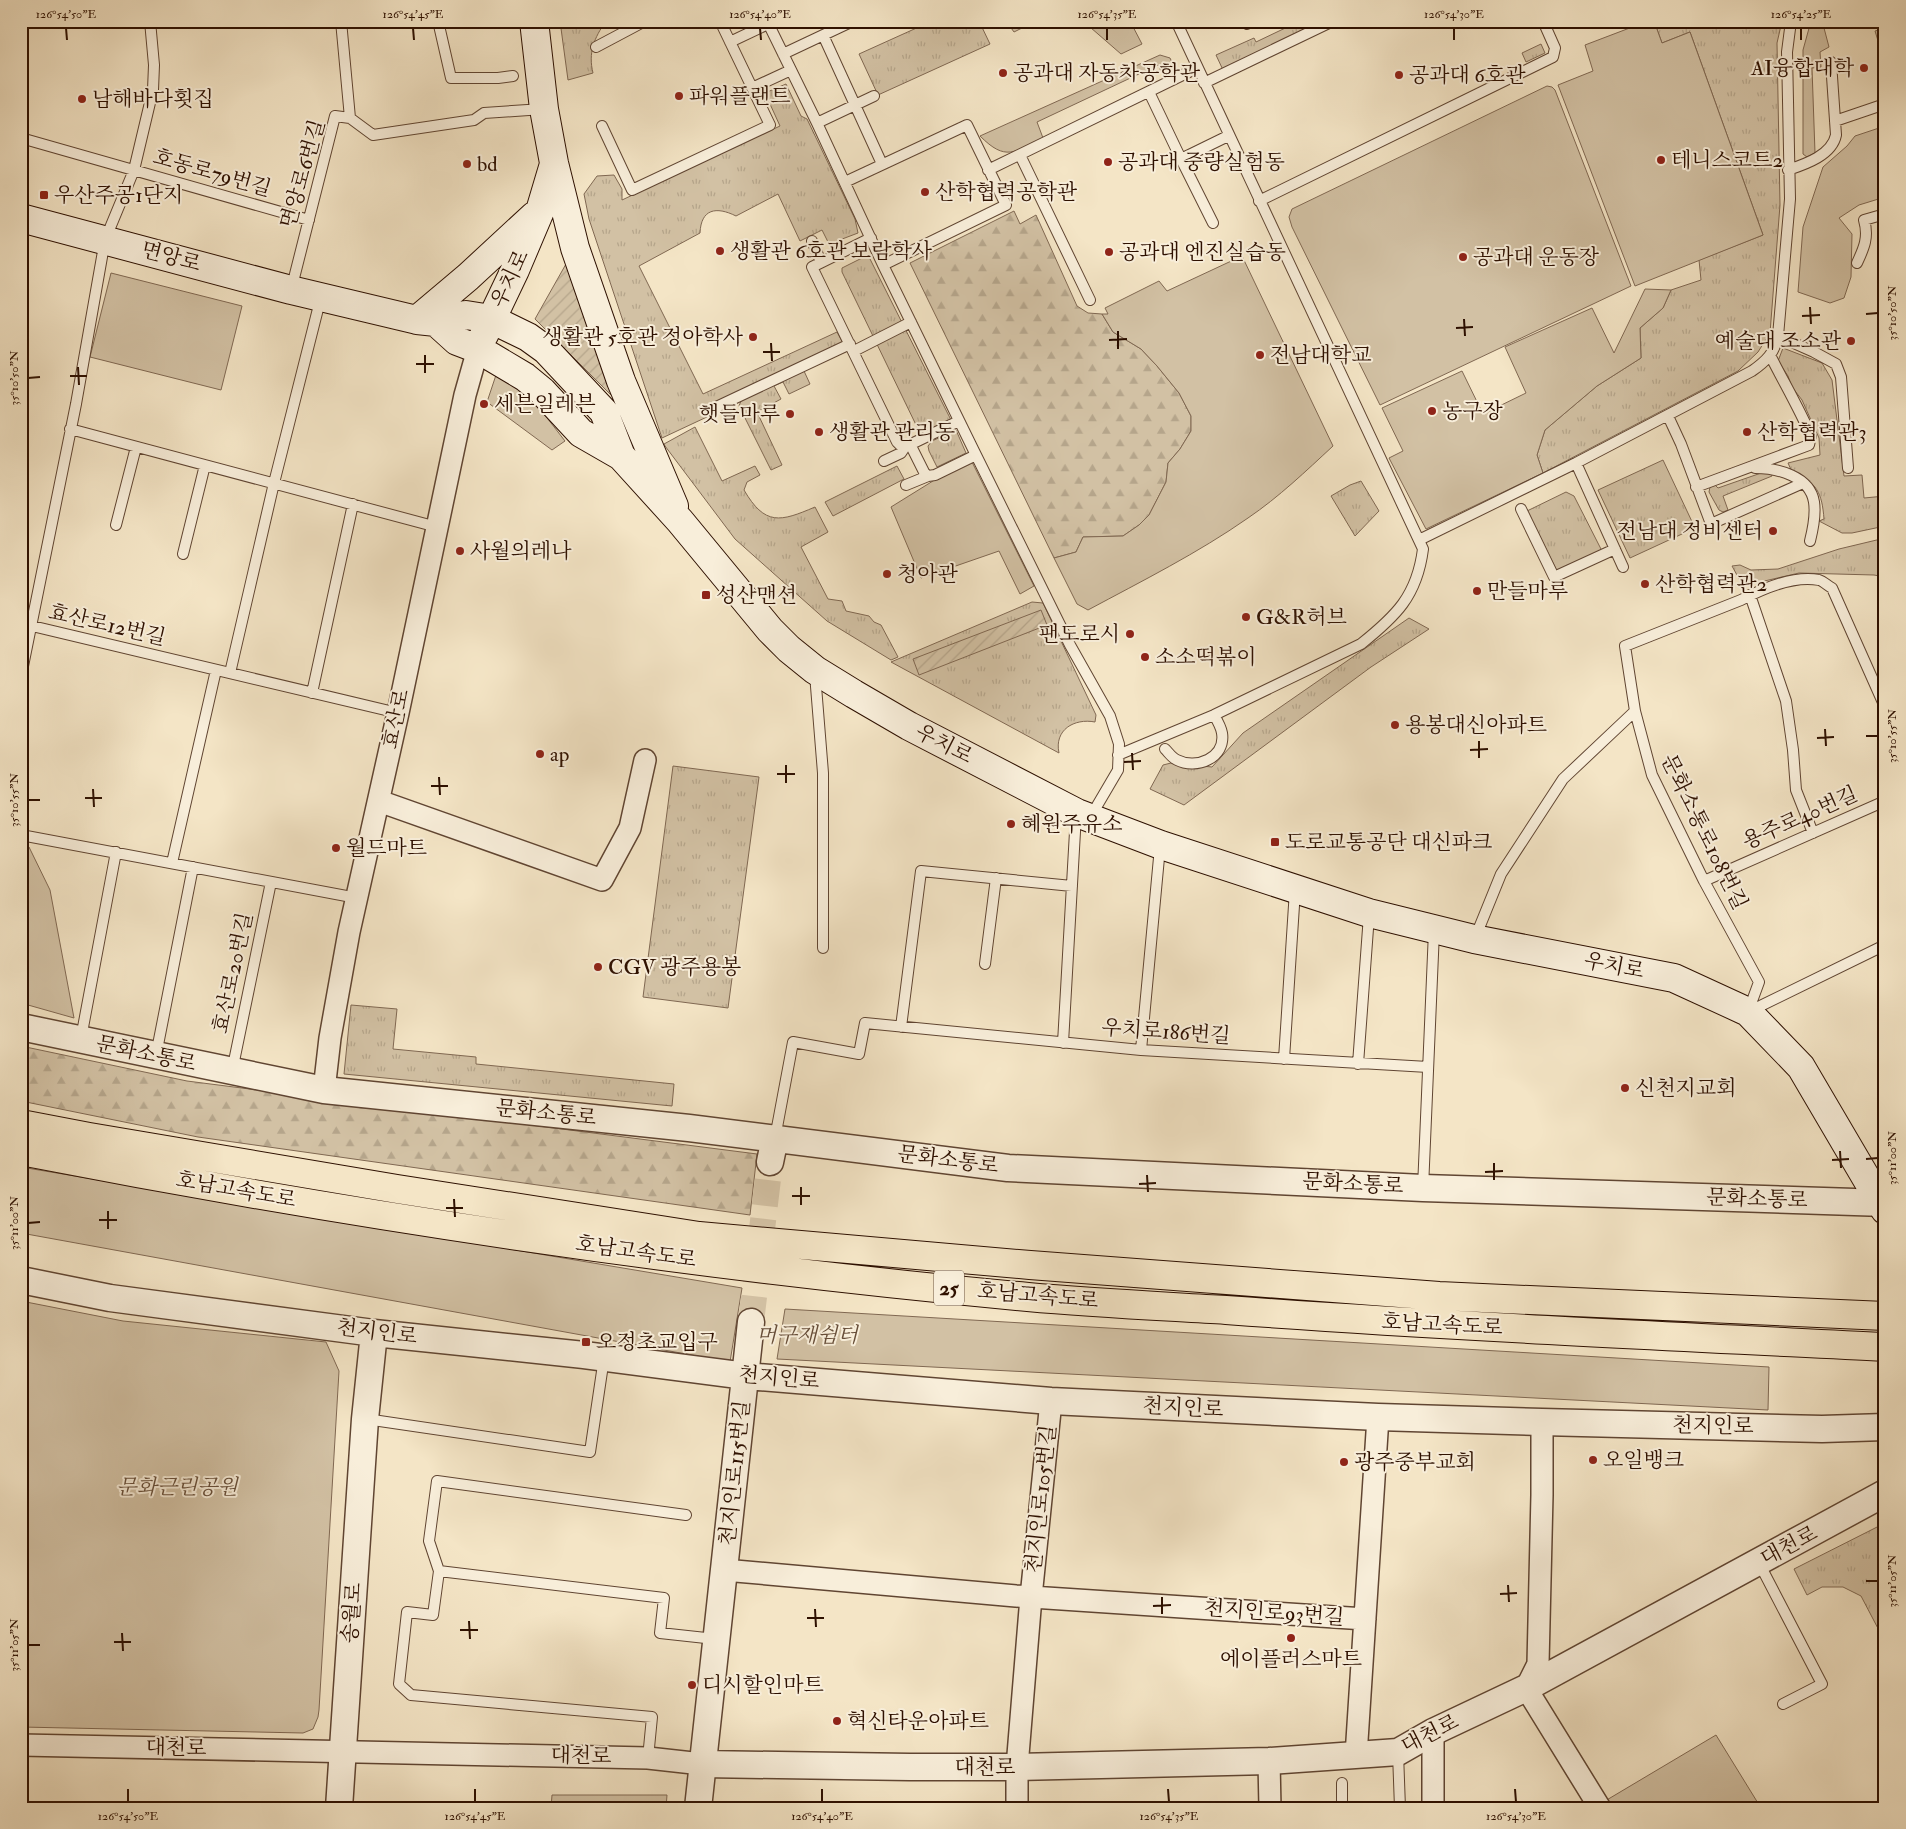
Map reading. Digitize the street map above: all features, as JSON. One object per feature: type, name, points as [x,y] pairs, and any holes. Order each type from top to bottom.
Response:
[{"type":"highway","name":"호남고속도로","points":[[21,1124],[388,1187],[699,1236],[1021,1264],[1438,1296],[1884,1316]]},
{"type":"highway","name":"호남고속도로","points":[[21,1151],[117,1170],[398,1217],[710,1263],[807,1274],[1030,1297],[1430,1325],[1885,1347]]},
{"type":"main road","name":"우치로","points":[[534,21],[544,109],[554,163],[540,211],[515,270],[491,319],[546,350],[581,386],[604,412],[620,456]]},
{"type":"main road","points":[[554,163],[574,248],[602,328],[621,381],[680,521]]},
{"type":"main road","points":[[426,321],[468,277],[540,211]]},
{"type":"main road","name":"면앙로","points":[[21,218],[290,290],[426,321],[457,341],[478,350]]},
{"type":"main road","name":"면앙로","points":[[426,321],[466,315],[491,319]]},
{"type":"main road","points":[[478,350],[491,319]]},
{"type":"main road","name":"우치로","points":[[478,350],[525,377],[542,391],[581,433],[620,456],[680,521],[770,630],[789,649],[815,670],[909,726],[1083,815],[1160,845],[1369,913],[1434,930],[1674,978],[1748,1012],[1801,1067],[1883,1206]]},
{"type":"street","name":"효산로","points":[[324,1090],[330,1038],[349,932],[379,801],[465,395],[478,350]]},
{"type":"street","points":[[379,801],[602,880],[630,828],[645,760]]},
{"type":"street","name":"문화소통로","points":[[21,1028],[324,1090],[772,1150],[1008,1168],[1422,1188],[1883,1206]]},
{"type":"street","name":"천지인로","points":[[21,1280],[110,1298],[374,1333],[604,1358],[746,1376],[1051,1402],[1378,1417],[1542,1422],[1822,1429],[1882,1427]]},
{"type":"street","name":"천지인로115번길","points":[[698,1808],[751,1322]]},
{"type":"street","name":"송월로","points":[[339,1808],[365,1419],[374,1333]]},
{"type":"street","name":"천지인로105번길","points":[[1017,1808],[1017,1767],[1031,1598],[1051,1402]]},
{"type":"street","name":"천지인로93번길","points":[[1356,1756],[1378,1417]]},
{"type":"street","points":[[1542,1422],[1538,1664],[1526,1688],[1592,1803]]},
{"type":"street","name":"대천로","points":[[21,1746],[648,1758],[702,1764],[910,1767],[1017,1767],[1269,1761],[1398,1752],[1432,1732],[1526,1688],[1885,1493]]},
{"type":"street","name":"천지인로115번길","points":[[724,1570],[846,1582]]},
{"type":"street","name":"천지인로105번길","points":[[846,1582],[1031,1598],[1183,1607]]},
{"type":"street","name":"천지인로93번길","points":[[1183,1607],[1365,1619]]},
{"type":"street","points":[[1432,1732],[1433,1808]]},
{"type":"street","points":[[1269,1761],[1270,1808]]},
{"type":"lane","name":"호동로79번길","points":[[134,170],[153,90],[154,64],[150,21]]},
{"type":"lane","name":"면앙로6번길","points":[[290,290],[335,116],[350,118],[341,21]]},
{"type":"lane","points":[[438,21],[452,78],[498,78],[513,76]]},
{"type":"lane","points":[[596,47],[645,21]]},
{"type":"lane","points":[[602,126],[632,190],[770,124],[720,21]]},
{"type":"lane","points":[[783,54],[853,21]]},
{"type":"lane","points":[[1118,755],[1214,715],[1361,644],[1379,630],[1406,601],[1421,564],[1423,549],[1228,136],[1176,21]]},
{"type":"lane","points":[[1204,83],[1333,21]]},
{"type":"lane","points":[[1259,202],[1553,57],[1555,48],[1543,21]]},
{"type":"lane","points":[[1419,540],[1668,416],[1752,371],[1768,360],[1777,343],[1778,336],[1790,199],[1787,52],[1792,21]]},
{"type":"lane","points":[[730,42],[767,22],[976,455],[1070,645],[1110,716],[1119,744],[1118,770],[1083,815],[1072,886],[1063,1043]]},
{"type":"lane","points":[[823,35],[882,164]]},
{"type":"lane","points":[[1788,170],[1810,162],[1835,141],[1830,62]]},
{"type":"lane","points":[[988,170],[1197,68]]},
{"type":"lane","points":[[752,88],[791,70]]},
{"type":"lane","points":[[1149,92],[1212,222]]},
{"type":"lane","points":[[817,123],[874,96]]},
{"type":"lane","points":[[1835,121],[1885,104]]},
{"type":"lane","points":[[350,118],[373,135],[474,120],[484,113],[544,109]]},
{"type":"lane","points":[[845,182],[967,125],[1006,205],[883,265]]},
{"type":"lane","points":[[1181,159],[1228,136]]},
{"type":"lane","name":"호동로79번길","points":[[21,138],[309,220]]},
{"type":"lane","points":[[1020,155],[1090,300]]},
{"type":"lane","name":"효산로12번길","points":[[134,170],[105,240],[32,626],[398,713]]},
{"type":"lane","points":[[1857,263],[1867,242],[1867,230],[1864,220],[1885,214]]},
{"type":"lane","points":[[871,238],[812,267],[897,442],[900,445],[908,445]]},
{"type":"lane","points":[[812,241],[821,262]]},
{"type":"lane","points":[[230,673],[274,483],[321,296]]},
{"type":"lane","points":[[712,409],[911,322]]},
{"type":"lane","points":[[1778,336],[1836,364],[1841,377],[1848,468]]},
{"type":"lane","points":[[1696,487],[1809,445],[1811,436],[1796,403],[1770,356]]},
{"type":"lane","points":[[1668,416],[1681,444],[1711,524],[1802,483]]},
{"type":"lane","points":[[884,461],[901,453],[908,445],[960,421]]},
{"type":"lane","points":[[70,429],[437,527]]},
{"type":"lane","points":[[908,445],[928,476]]},
{"type":"lane","points":[[116,525],[136,447]]},
{"type":"lane","points":[[906,485],[935,475],[976,455]]},
{"type":"lane","points":[[1576,463],[1623,566]]},
{"type":"lane","points":[[183,554],[206,465]]},
{"type":"lane","points":[[1748,468],[1768,468],[1783,472],[1796,478],[1811,491],[1814,503],[1814,523],[1810,542]]},
{"type":"lane","points":[[312,693],[353,504]]},
{"type":"lane","points":[[1522,509],[1554,578],[1614,549]]},
{"type":"lane","name":"문화소통로108번길","points":[[1748,1012],[1759,982],[1704,881],[1652,774],[1635,711],[1625,646],[1762,590],[1800,579],[1820,580],[1832,588],[1885,707]]},
{"type":"lane","points":[[1750,595],[1786,701],[1796,790],[1814,833]]},
{"type":"lane","points":[[21,676],[32,626]]},
{"type":"lane","points":[[172,863],[216,670]]},
{"type":"lane","points":[[815,670],[823,773],[823,948]]},
{"type":"lane","points":[[1474,939],[1501,874],[1563,779],[1635,711]]},
{"type":"lane","points":[[1166,749],[1175,759],[1184,763],[1197,764],[1207,761],[1216,754],[1221,744],[1222,734],[1214,715]]},
{"type":"lane","name":"용주로40번길","points":[[1704,881],[1885,801]]},
{"type":"lane","points":[[21,835],[357,898]]},
{"type":"lane","points":[[1141,1050],[1160,845]]},
{"type":"lane","points":[[80,1039],[116,852]]},
{"type":"lane","points":[[156,1056],[193,867]]},
{"type":"lane","points":[[901,1027],[921,871],[1072,886]]},
{"type":"lane","points":[[985,964],[996,878]]},
{"type":"lane","name":"효산로20번길","points":[[232,1072],[271,882]]},
{"type":"lane","points":[[1284,1059],[1295,889]]},
{"type":"lane","points":[[1358,1064],[1369,913]]},
{"type":"lane","points":[[1422,1188],[1434,930]]},
{"type":"lane","points":[[1748,1012],[1885,945]]},
{"type":"lane","name":"우치로186번길","points":[[772,1150],[793,1042],[860,1054],[865,1023],[1141,1050],[1428,1067]]},
{"type":"lane","points":[[365,1419],[590,1452],[604,1358]]},
{"type":"lane","points":[[648,1758],[652,1717],[411,1695],[399,1684],[407,1612],[434,1615],[439,1571],[429,1541],[436,1481],[686,1515]]},
{"type":"lane","points":[[1759,1562],[1822,1684],[1783,1704]]},
{"type":"lane","points":[[439,1571],[664,1598],[660,1633],[716,1639]]},
{"type":"lane","points":[[1398,1752],[1400,1808]]},
{"type":"lane","points":[[1342,1783],[1342,1808]]},
{"type":"green space","points":[[560,21],[606,21],[598,33],[593,46],[591,59],[593,73],[568,80]]},
{"type":"green space","points":[[932,21],[979,21],[990,44],[878,95],[859,54]]},
{"type":"green space","points":[[1006,21],[1036,21],[1014,32]]},
{"type":"green space","points":[[1083,21],[1130,21],[1142,44],[1121,54]]},
{"type":"green space","points":[[1300,21],[1326,21],[1223,70],[1216,55],[1254,38],[1256,42]]},
{"type":"green space","name":"테니스코트2","points":[[1648,21],[1654,21],[1662,43],[1690,32],[1763,235],[1635,286],[1558,85],[1593,71],[1585,45]]},
{"type":"green space","points":[[1654,21],[1782,21],[1777,43],[1780,205],[1770,333],[1758,352],[1738,371],[1543,473],[1537,455],[1545,430],[1597,386],[1641,358],[1640,328],[1663,308],[1671,290],[1701,280],[1699,260],[1763,235],[1690,32],[1662,43]]},
{"type":"green space","points":[[1811,21],[1827,21],[1824,28],[1829,47],[1820,52],[1821,67],[1812,68],[1815,153],[1807,157],[1803,154],[1803,50]]},
{"type":"green space","points":[[1885,28],[1885,42],[1879,44],[1875,31]]},
{"type":"green space","points":[[1541,44],[1545,53],[1526,62],[1522,53]]},
{"type":"green space","points":[[1160,55],[1170,58],[1177,73],[1165,79],[1158,65],[1037,122],[1043,138],[1025,147],[1004,152],[989,144],[980,136]]},
{"type":"green space","points":[[786,84],[801,116],[807,119],[855,219],[858,233],[829,244],[822,230],[800,241],[778,194],[736,216],[722,211],[707,214],[703,219],[700,233],[639,266],[703,394],[837,332],[847,351],[804,371],[810,384],[789,394],[783,382],[774,386],[781,399],[757,412],[782,465],[771,470],[739,406],[741,401],[662,438],[589,219],[584,194],[597,176],[614,175],[622,189],[622,200],[780,126],[765,93]]},
{"type":"green space","name":"공과대 운동장","points":[[1547,86],[1555,90],[1631,286],[1380,405],[1292,227],[1289,217],[1292,209]]},
{"type":"green space","points":[[1885,126],[1885,197],[1859,205],[1839,218],[1852,234],[1851,277],[1844,298],[1830,303],[1798,292],[1803,227],[1823,167],[1847,146],[1855,136]]},
{"type":"green space","points":[[1014,211],[1020,224],[1036,215],[1077,306],[1088,313],[1102,314],[1113,332],[1141,349],[1179,393],[1191,416],[1191,431],[1180,449],[1168,463],[1166,482],[1149,515],[1123,536],[1083,537],[1076,552],[1054,558],[910,263]]},
{"type":"green space","points":[[575,248],[651,435],[535,319]]},
{"type":"green space","points":[[868,255],[951,420],[923,433],[918,429],[842,272],[842,268]]},
{"type":"green space","points":[[1242,256],[1333,446],[1281,493],[1229,531],[1170,566],[1088,610],[1077,604],[1054,558],[1076,552],[1083,537],[1123,536],[1139,525],[1149,515],[1166,482],[1168,463],[1180,449],[1191,431],[1191,416],[1179,393],[1141,349],[1113,332],[1102,314],[1108,314],[1105,308],[1159,281],[1167,291]]},
{"type":"green space","points":[[111,273],[242,306],[221,390],[90,357]]},
{"type":"green space","points":[[1645,289],[1671,290],[1663,308],[1640,328],[1641,358],[1597,386],[1545,430],[1537,455],[1543,473],[1426,529],[1389,458],[1403,451],[1382,408],[1462,371],[1483,414],[1526,393],[1505,347],[1592,308],[1614,353]]},
{"type":"green space","points":[[1783,348],[1822,363],[1832,380],[1844,476],[1862,475],[1864,498],[1885,496],[1885,526],[1852,533],[1842,533],[1819,521],[1824,519],[1822,502],[1817,489],[1813,484],[1792,472],[1788,463],[1820,455],[1819,438],[1802,400],[1792,387],[1788,376],[1778,361]]},
{"type":"green space","points":[[498,369],[520,383],[565,441],[552,450],[487,402]]},
{"type":"green space","points":[[695,427],[722,481],[755,466],[760,475],[747,482],[744,490],[759,510],[766,515],[774,518],[783,518],[815,507],[828,532],[801,547],[828,599],[842,601],[846,611],[869,616],[874,622],[881,625],[898,657],[891,660],[827,621],[735,539],[664,444]]},
{"type":"green space","points":[[956,430],[966,453],[937,467],[928,446],[932,441]]},
{"type":"green space","points":[[970,458],[1034,586],[1020,594],[999,551],[921,578],[891,507]]},
{"type":"green space","points":[[1663,460],[1695,528],[1630,558],[1598,490]]},
{"type":"green space","points":[[897,466],[904,479],[833,516],[825,502]]},
{"type":"green space","points":[[1764,472],[1771,472],[1772,476],[1723,496],[1728,510],[1723,512],[1719,510],[1709,492],[1710,487],[1714,484],[1718,488]]},
{"type":"green space","points":[[1361,481],[1379,511],[1355,536],[1331,496]]},
{"type":"green space","points":[[1566,492],[1574,496],[1602,551],[1558,573],[1527,511]]},
{"type":"green space","points":[[1885,538],[1885,577],[1799,573],[1743,586],[1732,566],[1740,565],[1751,570],[1778,569],[1839,549]]},
{"type":"green space","points":[[1032,602],[1043,603],[1096,715],[1095,722],[1080,722],[1067,727],[1060,738],[1058,745],[1059,753],[891,662]]},
{"type":"green space","points":[[1041,610],[1047,625],[919,675],[913,659]]},
{"type":"green space","points":[[1409,618],[1429,629],[1371,667],[1184,805],[1150,789],[1163,765],[1171,763],[1212,767],[1243,733]]},
{"type":"green space","points":[[673,766],[759,777],[728,1008],[643,997]]},
{"type":"green space","points":[[21,845],[29,847],[50,890],[74,1018],[21,1003]]},
{"type":"green space","points":[[351,1005],[397,1009],[393,1049],[476,1057],[476,1064],[674,1084],[672,1106],[344,1074]]},
{"type":"green space","points":[[21,1046],[187,1081],[757,1154],[750,1215],[198,1137],[21,1101]]},
{"type":"green space","points":[[21,1167],[742,1288],[730,1362],[21,1233]]},
{"type":"green space","name":"문화근린공원","points":[[21,1301],[123,1321],[326,1342],[339,1371],[319,1710],[313,1729],[303,1733],[21,1727]]},
{"type":"green space","name":"머구재쉼터","points":[[785,1309],[1769,1367],[1768,1410],[777,1359]]},
{"type":"green space","points":[[1885,1523],[1885,1637],[1883,1638],[1861,1596],[1843,1587],[1822,1587],[1807,1595],[1794,1569]]},
{"type":"green space","points":[[1716,1735],[1761,1808],[1609,1808],[1605,1801]]},
{"type":"green space","points":[[552,1795],[667,1795],[666,1808],[551,1808]]},
{"type":"tunnel","points":[[751,1322],[770,1162]]},
{"type":"place","name":"AI융합대학","points":[[1864,68]]},
{"type":"place","name":"공과대 자동차공학관","points":[[1003,73]]},
{"type":"place","name":"공과대 6호관","points":[[1399,75]]},
{"type":"place","name":"파워플랜트","points":[[679,96]]},
{"type":"place","name":"남해바다횟집","points":[[82,99]]},
{"type":"place","name":"테니스코트2","points":[[1661,160]]},
{"type":"place","name":"공과대 중량실험동","points":[[1108,162]]},
{"type":"place","name":"bd","points":[[467,164]]},
{"type":"place","name":"산학협력공학관","points":[[925,192]]},
{"type":"place","name":"우산주공1단지","points":[[44,195]]},
{"type":"place","name":"생활관 6호관 보람학사","points":[[720,251]]},
{"type":"place","name":"공과대 엔진실습동","points":[[1109,252]]},
{"type":"place","name":"공과대 운동장","points":[[1463,257]]},
{"type":"place","name":"생활관 5호관 정아학사","points":[[753,337]]},
{"type":"place","name":"예술대 조소관","points":[[1851,341]]},
{"type":"place","name":"전남대학교","points":[[1260,355]]},
{"type":"place","name":"세븐일레븐","points":[[484,404]]},
{"type":"place","name":"농구장","points":[[1432,411]]},
{"type":"place","name":"햇들마루","points":[[790,414]]},
{"type":"place","name":"생활관 관리동","points":[[819,432]]},
{"type":"place","name":"산학협력관3","points":[[1747,432]]},
{"type":"place","name":"전남대 정비센터","points":[[1773,531]]},
{"type":"place","name":"사월의레나","points":[[460,551]]},
{"type":"place","name":"청아관","points":[[887,574]]},
{"type":"place","name":"산학협력관2","points":[[1645,584]]},
{"type":"place","name":"만들마루","points":[[1477,591]]},
{"type":"place","name":"성산맨션","points":[[706,595]]},
{"type":"place","name":"G&R허브","points":[[1246,617]]},
{"type":"place","name":"팬도로시","points":[[1130,634]]},
{"type":"place","name":"소소떡볶이","points":[[1145,657]]},
{"type":"place","name":"용봉대신아파트","points":[[1395,725]]},
{"type":"place","name":"ap","points":[[540,754]]},
{"type":"place","name":"혜원주유소","points":[[1011,824]]},
{"type":"place","name":"도로교통공단 대신파크","points":[[1275,842]]},
{"type":"place","name":"월드마트","points":[[336,848]]},
{"type":"place","name":"CGV 광주용봉","points":[[598,967]]},
{"type":"place","name":"신천지교회","points":[[1625,1088]]},
{"type":"place","name":"오정초교입구","points":[[586,1342]]},
{"type":"place","name":"오일뱅크","points":[[1593,1460]]},
{"type":"place","name":"광주중부교회","points":[[1344,1462]]},
{"type":"place","name":"에이플러스마트","points":[[1291,1638]]},
{"type":"place","name":"디시할인마트","points":[[692,1685]]},
{"type":"place","name":"혁신타운아파트","points":[[837,1721]]}]
